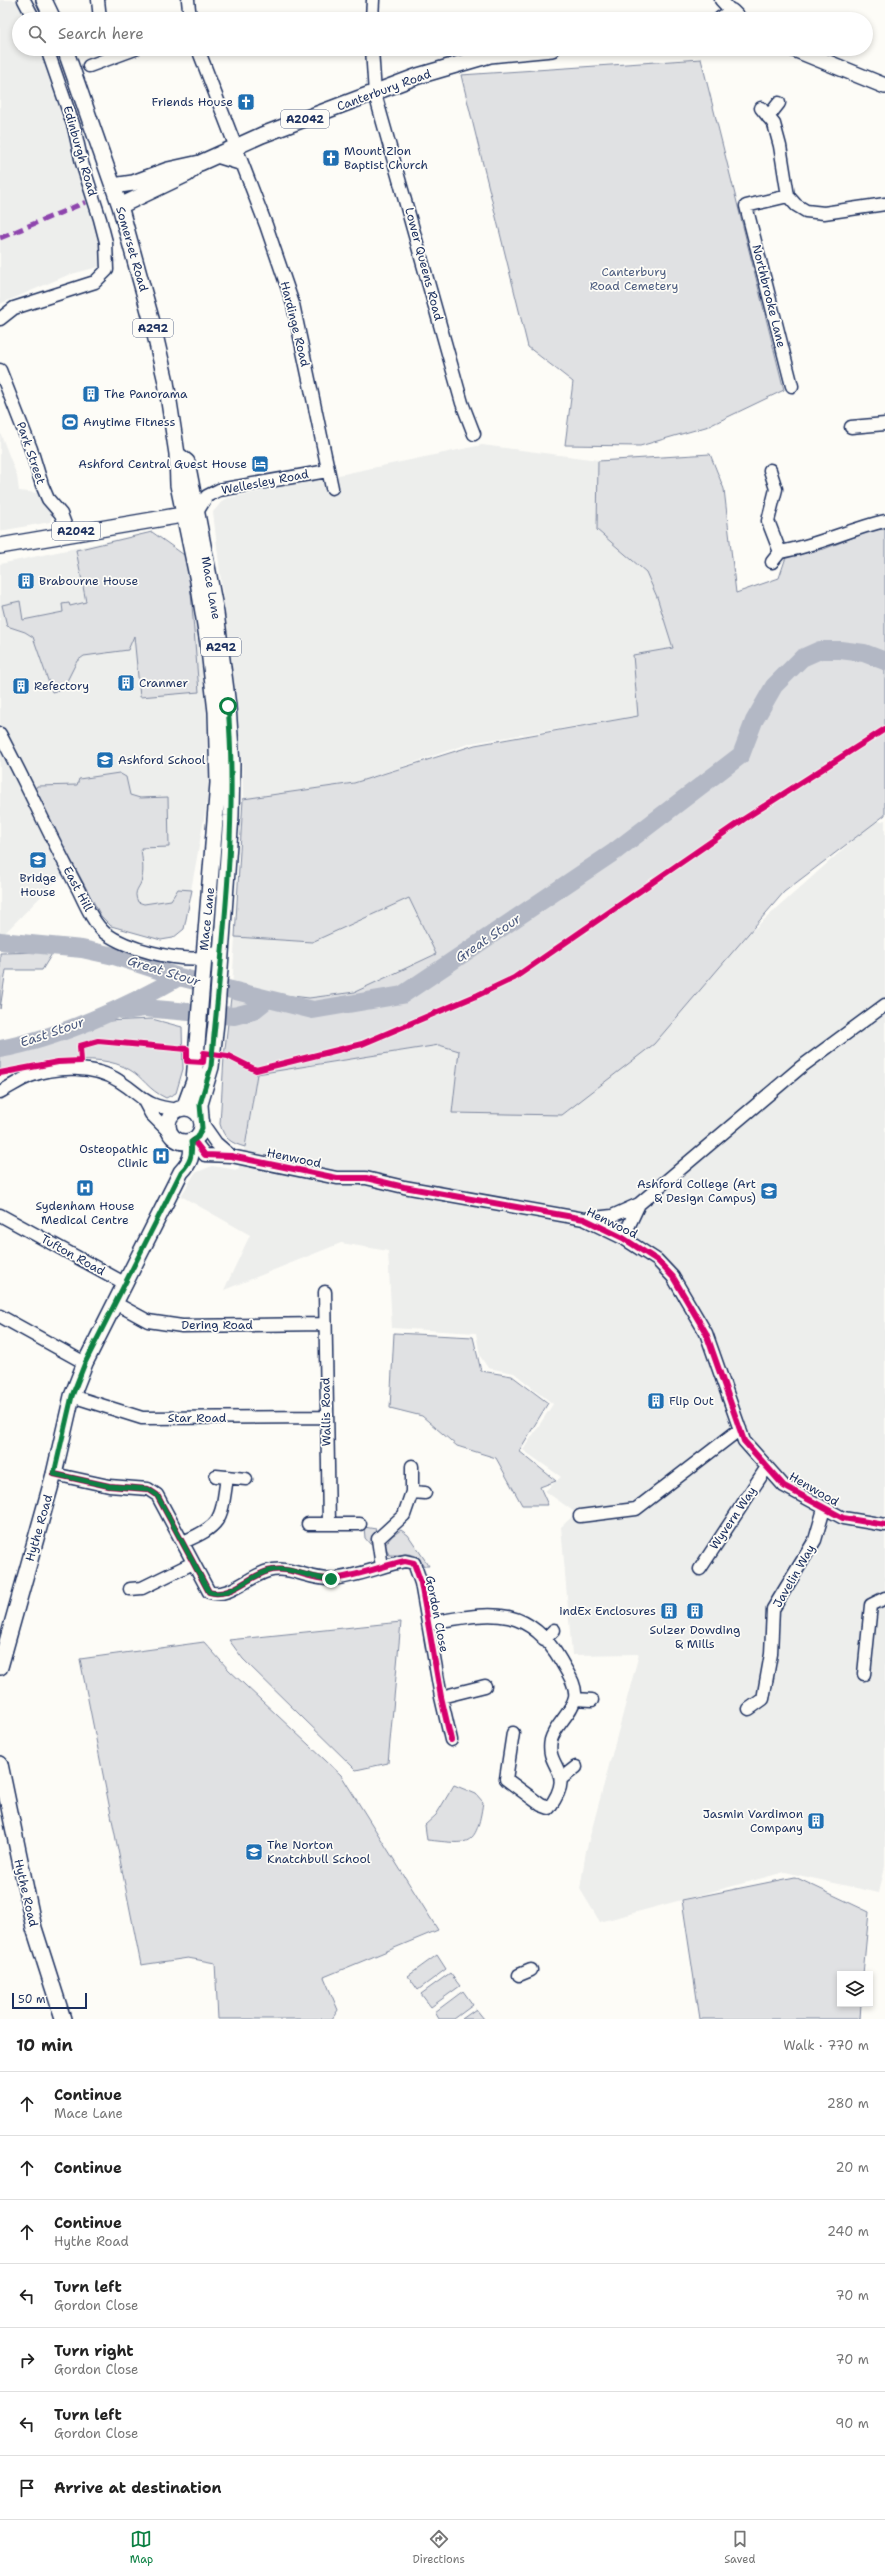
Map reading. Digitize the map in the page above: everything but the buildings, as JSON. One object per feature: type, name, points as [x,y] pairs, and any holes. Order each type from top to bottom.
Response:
[{"type":"main road","points":[[44,0],[50,12]]},
{"type":"main road","name":"Somerset Road","points":[[67,56],[120,206],[152,322],[166,382],[177,454],[176,472],[191,513]]},
{"type":"main road","name":"Canterbury Road","points":[[113,186],[134,183],[168,170],[200,163],[235,147],[375,94],[418,76],[487,56]]},
{"type":"main road","points":[[811,56],[885,86]]},
{"type":"main road","name":"Canterbury Road","points":[[120,206],[187,174],[200,163]]},
{"type":"main road","name":"A2042","points":[[0,546],[68,532],[191,513]]},
{"type":"main road","name":"Mace Lane","points":[[191,513],[216,613],[232,748],[231,816],[220,977],[211,1067],[200,1104],[202,1120]]},
{"type":"main road","name":"Mace Lane","points":[[181,1109],[194,1081],[216,813],[218,741],[191,513]]},
{"type":"main road","points":[[181,1109],[194,1110],[202,1120],[201,1133],[183,1139],[170,1117],[181,1109]]},
{"type":"main road","name":"Hythe Road","points":[[0,1667],[54,1474],[72,1396],[85,1363],[193,1152],[183,1139]]},
{"type":"main road","name":"Hythe Road","points":[[0,1764],[34,1928],[63,2019]]},
{"type":"street","points":[[24,0],[30,12]]},
{"type":"street","points":[[98,0],[99,12]]},
{"type":"street","points":[[188,0],[189,12]]},
{"type":"street","points":[[372,12],[373,0]]},
{"type":"street","points":[[721,0],[728,12]]},
{"type":"street","name":"Edinburgh Road","points":[[0,319],[14,308],[95,282],[107,270],[108,254],[74,127],[49,56]]},
{"type":"street","points":[[89,66],[101,56]]},
{"type":"street","name":"Hardinge Road","points":[[201,56],[241,164],[266,225],[293,304],[327,471],[332,488]]},
{"type":"street","name":"Lower Queens Road","points":[[372,56],[375,94],[462,403],[474,434]]},
{"type":"street","points":[[779,103],[765,112],[774,124],[780,146],[788,196],[806,211],[824,213],[885,204]]},
{"type":"street","points":[[215,156],[241,164]]},
{"type":"street","name":"Northbrooke Lane","points":[[788,196],[746,206],[792,386]]},
{"type":"street","name":"Park Street","points":[[0,370],[31,449],[42,485],[48,499],[61,514],[68,532]]},
{"type":"street","points":[[851,427],[885,424]]},
{"type":"street","points":[[770,470],[776,489],[768,521],[780,552]]},
{"type":"street","name":"Wellesley Road","points":[[191,513],[207,496],[219,490],[327,471]]},
{"type":"street","points":[[772,562],[780,552],[823,542],[856,528],[885,521]]},
{"type":"street","name":"East Hill","points":[[0,734],[67,869],[92,916],[105,932],[130,946],[203,964],[222,951]]},
{"type":"street","name":"Henwood","points":[[584,1219],[612,1216],[638,1204],[801,1067],[885,1005]]},
{"type":"street","points":[[0,1092],[30,1076],[46,1071],[95,1071],[120,1081],[144,1101],[155,1106],[181,1109]]},
{"type":"street","points":[[144,1101],[151,1114],[205,1155],[184,1169]]},
{"type":"street","name":"Henwood","points":[[202,1120],[216,1143],[231,1156]]},
{"type":"street","name":"Henwood","points":[[205,1155],[231,1156],[337,1178],[366,1178],[404,1187],[584,1219],[623,1238],[657,1260],[673,1277],[686,1297],[706,1333],[744,1441],[784,1486],[843,1518],[885,1525]]},
{"type":"street","name":"Henwood","points":[[623,1238],[638,1204]]},
{"type":"street","name":"Tufton Road","points":[[0,1214],[126,1284]]},
{"type":"street","name":"Wallis Road","points":[[328,1296],[325,1324],[329,1524]]},
{"type":"street","name":"Dering Road","points":[[115,1303],[148,1321],[182,1326],[325,1324]]},
{"type":"street","points":[[0,1316],[85,1363]]},
{"type":"street","name":"Star Road","points":[[72,1396],[142,1418],[326,1417]]},
{"type":"street","points":[[580,1516],[636,1509],[740,1429]]},
{"type":"street","points":[[382,1567],[378,1539],[401,1520],[412,1492],[412,1466]]},
{"type":"street","name":"Wyvern Way","points":[[700,1569],[767,1467]]},
{"type":"street","name":"Gordon Close","points":[[54,1474],[116,1487],[148,1489],[157,1495],[209,1592],[216,1594],[226,1592],[266,1571],[279,1569],[331,1579],[405,1560],[414,1563],[421,1583],[441,1697],[451,1740]]},
{"type":"street","points":[[183,1542],[212,1528],[219,1519],[221,1476],[246,1479]]},
{"type":"street","points":[[412,1492],[425,1493]]},
{"type":"street","name":"Javelin Way","points":[[749,1709],[763,1699],[771,1654],[773,1609],[815,1540],[824,1509]]},
{"type":"street","points":[[308,1524],[360,1524]]},
{"type":"street","points":[[130,1588],[142,1588],[193,1563]]},
{"type":"street","points":[[864,1674],[871,1605],[885,1598]]},
{"type":"street","points":[[428,1624],[476,1615],[499,1614],[518,1620],[534,1629],[556,1653],[573,1682],[575,1699],[551,1740],[552,1756],[562,1778],[561,1786],[549,1808],[540,1805],[506,1779],[514,1733]]},
{"type":"street","points":[[544,1640],[554,1630]]},
{"type":"street","points":[[441,1697],[485,1686]]},
{"type":"street","points":[[575,1699],[592,1700]]},
{"type":"street","points":[[562,1778],[576,1767]]},
{"type":"shaded area","points":[[0,0],[32,0],[38,12],[12,12],[12,56],[56,56],[75,110],[117,262],[68,275],[0,304]]},
{"type":"shaded area","points":[[0,432],[17,476],[19,491],[38,493],[53,513],[50,522],[0,531]]},
{"type":"shaded area","points":[[482,445],[598,460],[597,530],[646,572],[657,597],[673,648],[633,655],[638,716],[471,743],[354,783],[243,799],[242,762],[213,512],[224,499]]},
{"type":"shaded area","name":"Ashford School","points":[[152,532],[193,584],[206,693],[209,791],[184,929],[173,938],[161,940],[111,926],[100,916],[74,867],[65,872],[0,938],[0,564]]},
{"type":"shaded area","points":[[885,820],[885,1866],[879,1893],[785,1872],[600,1922],[580,1889],[586,1851],[639,1654],[572,1655],[561,1527],[576,1513],[545,1491],[561,1477],[523,1450],[553,1404],[514,1373],[488,1368],[480,1356],[476,1333],[392,1328],[388,1251],[341,1243],[224,1290],[250,1235],[181,1196],[195,1173],[212,1166],[238,1170],[247,1140],[257,1074],[439,1045],[459,1051],[452,1113],[567,1112],[678,997],[871,824]]},
{"type":"shaded area","points":[[410,897],[436,954],[355,992],[309,998],[232,989],[235,937],[312,942]]},
{"type":"green space","name":"Canterbury Road Cemetery","points":[[701,59],[784,390],[709,426],[640,446],[565,445],[573,382],[528,347],[461,75]]},
{"type":"green space","points":[[710,454],[724,489],[736,593],[779,578],[786,557],[824,549],[872,530],[885,529],[885,815],[784,892],[654,1044],[562,1115],[452,1113],[459,1051],[439,1045],[257,1074],[245,1147],[229,1140],[220,1124],[224,1057],[232,989],[309,998],[355,992],[436,954],[409,898],[312,942],[235,937],[243,799],[354,783],[475,745],[638,716],[633,655],[673,648],[657,597],[646,572],[597,530],[598,461]]},
{"type":"green space","points":[[152,532],[187,557],[192,580],[190,581],[199,692],[140,697],[134,636],[128,650],[84,656],[77,661],[63,689],[52,692],[33,637],[25,632],[7,626],[2,605],[20,601],[23,620],[63,612],[62,604],[69,603],[70,606],[86,602],[76,550]]},
{"type":"green space","points":[[119,773],[126,777],[130,795],[140,798],[168,797],[169,847],[141,848],[143,875],[136,892],[136,898],[138,902],[144,904],[171,900],[178,889],[192,890],[184,929],[173,938],[161,940],[111,926],[101,916],[34,791],[37,786],[77,785],[79,779]]},
{"type":"green space","points":[[53,952],[42,970],[6,970],[0,1009],[0,953]]},
{"type":"green space","points":[[152,1019],[182,1027],[183,1069],[176,1093],[166,1098],[154,1091],[139,1076],[130,1070],[116,1064],[100,1061],[83,1060],[48,1063],[0,1075],[0,1053],[81,1033],[105,1021]]},
{"type":"green space","points":[[394,1333],[473,1337],[481,1371],[512,1376],[548,1403],[519,1451],[556,1481],[540,1487],[548,1505],[522,1505],[496,1458],[457,1446],[422,1416],[390,1408]]},
{"type":"green space","points":[[364,1527],[376,1529],[370,1544],[365,1538]]},
{"type":"green space","points":[[401,1530],[408,1535],[429,1566],[424,1566],[420,1560],[413,1555],[389,1555],[385,1545],[392,1536]]},
{"type":"green space","points":[[401,1622],[388,1763],[356,1770],[243,1659],[229,1640]]},
{"type":"green space","name":"The Norton Knatchbull School","points":[[204,1642],[229,1670],[341,1775],[438,1930],[324,1977],[338,2010],[332,2019],[218,2019],[215,1963],[188,1958],[141,1965],[80,1659]]},
{"type":"green space","points":[[454,1785],[476,1794],[483,1802],[477,1828],[473,1836],[468,1840],[461,1842],[427,1840],[425,1825],[436,1815]]},
{"type":"green space","points":[[795,1877],[869,1912],[863,1971],[837,1971],[837,2007],[861,2007],[860,2019],[700,2019],[682,1900]]},
{"type":"green space","points":[[437,1955],[446,1969],[418,1990],[408,1976]]},
{"type":"green space","points":[[450,1973],[460,1986],[431,2007],[421,1994]]},
{"type":"green space","points":[[463,1991],[473,2005],[454,2019],[439,2019],[435,2012]]},
{"type":"green space","points":[[476,2009],[484,2019],[462,2019]]},
{"type":"waterway","name":"Great Stour","points":[[0,941],[82,949],[114,956],[179,977],[313,1010],[402,995],[614,852],[741,755],[754,721],[774,686],[802,658],[820,650],[840,650],[864,653],[885,661]]},
{"type":"waterway","name":"East Stour","points":[[0,1049],[46,1037],[92,1020],[115,1010],[179,977]]},
{"type":"waterway","name":"East Stour","points":[[124,1011],[144,1008],[234,1016],[253,1011],[268,999]]},
{"type":"marked path","points":[[0,238],[86,202]]},
{"type":"cycle path","points":[[0,1073],[58,1062],[81,1061],[80,1046],[98,1041],[187,1049],[187,1061],[203,1062],[204,1053],[228,1056],[256,1070],[362,1044],[478,995],[514,978],[744,819],[885,729]]},
{"type":"cycle path","points":[[194,1141],[205,1155],[231,1156],[337,1178],[366,1178],[404,1187],[584,1219],[623,1238],[657,1260],[673,1277],[706,1333],[744,1441],[784,1486],[843,1518],[885,1525]]},
{"type":"cycle path","points":[[54,1474],[109,1486],[148,1489],[157,1495],[209,1592],[216,1593],[231,1590],[268,1571],[292,1571],[323,1579],[331,1579],[350,1576],[405,1561],[414,1563],[421,1583],[441,1697],[451,1740]]},
{"type":"place","name":"Friends House","points":[[246,102]]},
{"type":"place","name":"Mount Zion Baptist Church","points":[[331,158]]},
{"type":"place","name":"The Panorama","points":[[91,394]]},
{"type":"place","name":"Anytime Fitness","points":[[70,422]]},
{"type":"place","name":"Ashford Central Guest House","points":[[260,464]]},
{"type":"place","name":"Brabourne House","points":[[26,581]]},
{"type":"place","name":"Cranmer","points":[[126,683]]},
{"type":"place","name":"Refectory","points":[[21,686]]},
{"type":"place","name":"Ashford School","points":[[105,760]]},
{"type":"place","name":"Bridge House","points":[[38,860]]},
{"type":"place","name":"Osteopathic Clinic","points":[[161,1156]]},
{"type":"place","name":"Sydenham House Medical Centre","points":[[85,1188]]},
{"type":"place","name":"Ashford College (Art & Design Campus)","points":[[769,1191]]},
{"type":"place","name":"Flip Out","points":[[656,1401]]},
{"type":"place","name":"indEx Enclosures","points":[[669,1611]]},
{"type":"place","name":"Sulzer Dowding & Mills","points":[[695,1611]]},
{"type":"place","name":"Jasmin Vardimon Company","points":[[816,1821]]},
{"type":"place","name":"The Norton Knatchbull School","points":[[254,1852]]},
{"type":"route","points":[[228,706],[232,748],[231,816],[216,1023],[211,1067],[199,1107],[202,1123],[201,1133],[191,1142],[193,1152],[188,1165],[181,1172],[85,1363],[72,1396],[54,1474],[80,1481],[109,1486],[138,1490],[148,1489],[157,1495],[209,1592],[216,1594],[226,1592],[266,1571],[279,1569],[290,1570],[312,1577],[331,1579]]}]
